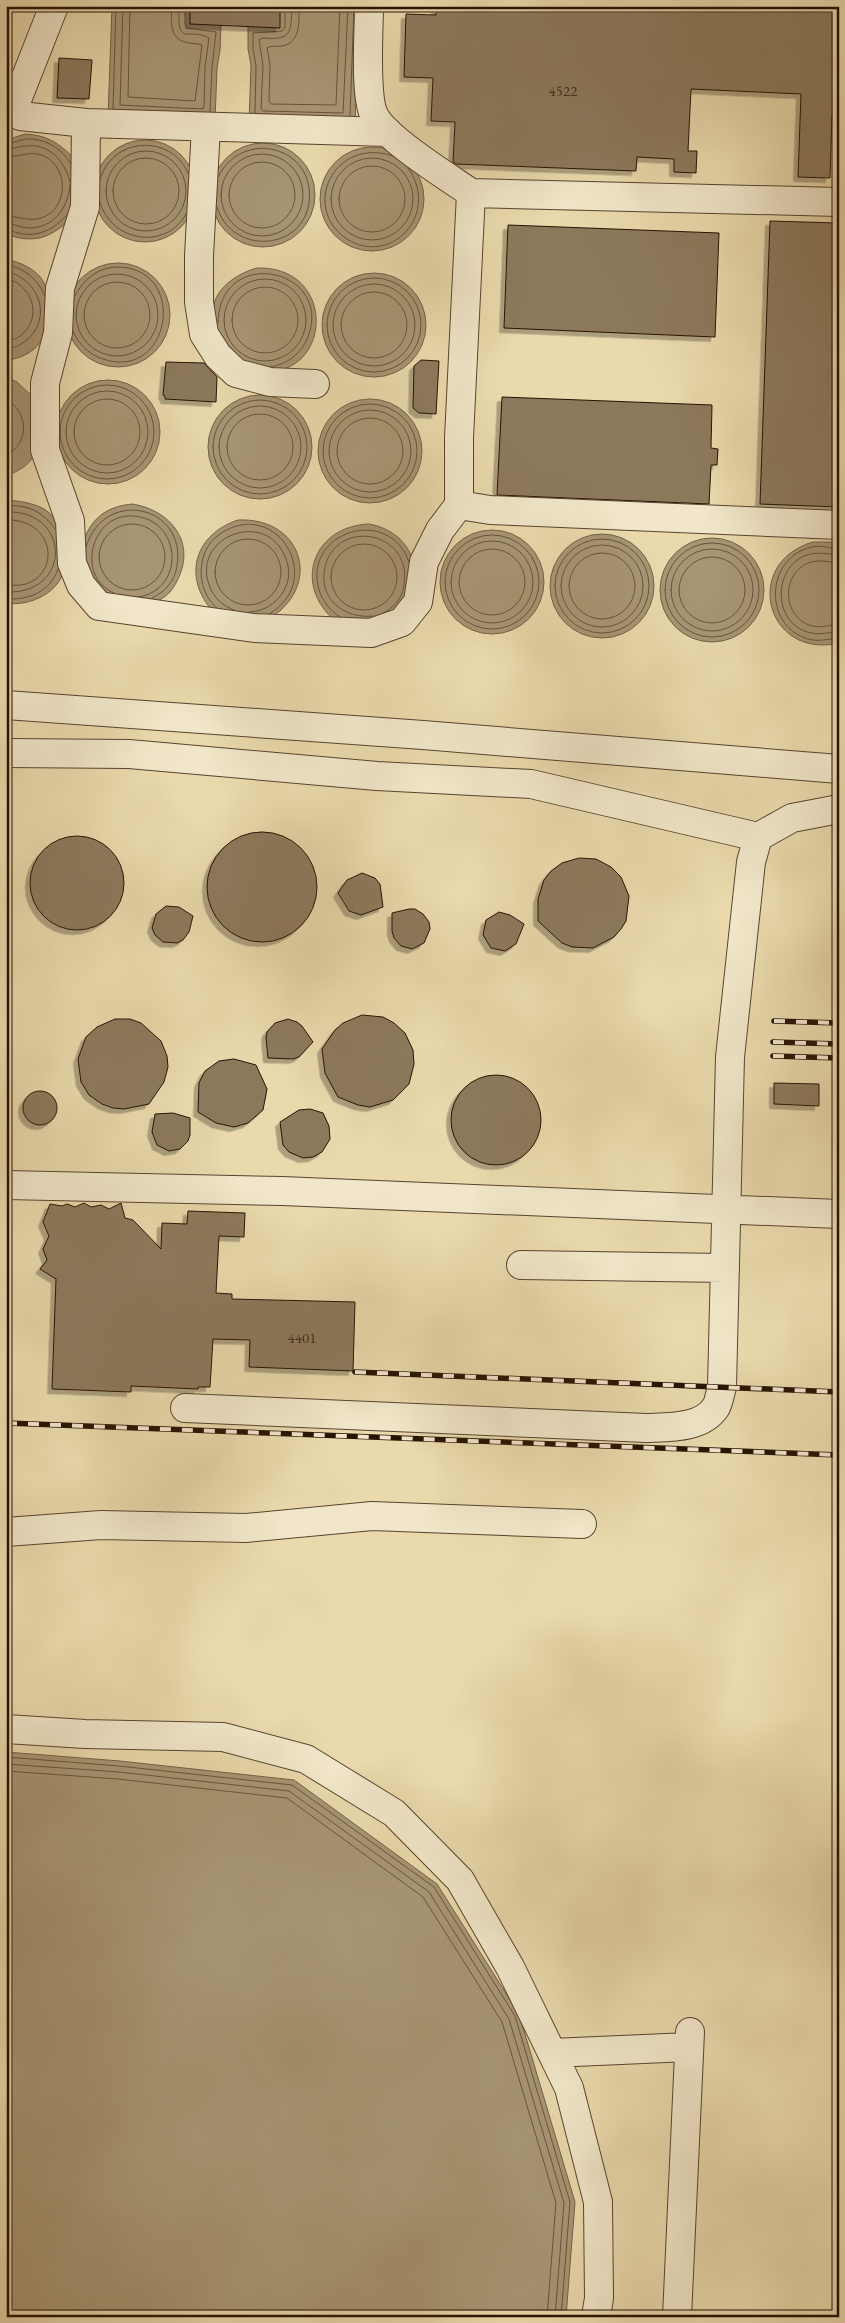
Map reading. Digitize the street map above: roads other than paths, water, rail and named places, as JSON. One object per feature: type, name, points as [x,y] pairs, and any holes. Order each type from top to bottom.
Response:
[{"type":"lane","points":[[54,6],[15,105],[20,116],[86,123],[388,132]]},
{"type":"lane","points":[[370,6],[368,84],[375,117],[388,132],[472,194],[839,202]]},
{"type":"lane","points":[[86,123],[85,207],[60,288],[58,333],[45,383],[45,450],[70,521],[72,563],[81,585],[99,606],[254,628],[371,633],[402,622],[418,602],[424,562],[440,530],[459,505],[459,438],[472,194]]},
{"type":"lane","points":[[206,127],[199,256],[199,302],[204,334],[218,356],[236,373],[270,382],[315,384]]},
{"type":"lane","points":[[459,505],[490,510],[839,525]]},
{"type":"lane","points":[[6,705],[423,735],[839,769]]},
{"type":"lane","points":[[6,753],[129,754],[377,776],[531,784],[758,837],[792,818],[839,809]]},
{"type":"lane","points":[[185,1408],[646,1428],[683,1426],[704,1418],[716,1407],[722,1388],[730,1057],[751,862],[758,837]]},
{"type":"lane","points":[[6,1186],[282,1191],[839,1214]]},
{"type":"lane","points":[[521,1265],[725,1268]]},
{"type":"lane","points":[[6,1532],[101,1525],[246,1528],[372,1516],[582,1524]]},
{"type":"lane","points":[[6,1729],[86,1734],[223,1737],[306,1759],[394,1813],[460,1880],[510,1967],[569,2088],[598,2202],[599,2298],[596,2317]]},
{"type":"lane","points":[[552,2054],[689,2039],[677,2317]]},
{"type":"water","points":[[112,6],[190,6],[190,24],[221,25],[215,121],[108,117]]},
{"type":"water","points":[[280,6],[359,6],[355,126],[249,122],[251,65],[248,49],[248,26],[279,28]]},
{"type":"water","points":[[25,134],[51,140],[72,156],[73,216],[51,234],[35,239],[26,239],[6,234],[6,140]]},
{"type":"water","points":[[145,140],[165,144],[181,155],[192,171],[196,191],[192,211],[181,227],[165,238],[145,242],[125,238],[109,227],[98,211],[94,191],[98,171],[109,155],[125,144]]},
{"type":"water","points":[[263,143],[283,147],[300,158],[311,175],[315,195],[311,215],[300,232],[283,243],[263,247],[243,243],[226,232],[215,215],[211,195],[215,175],[226,158],[243,147]]},
{"type":"water","points":[[372,147],[392,151],[409,162],[420,179],[424,199],[420,219],[409,236],[392,247],[372,251],[352,247],[335,236],[324,219],[320,199],[324,179],[335,162],[352,151]]},
{"type":"water","points":[[6,259],[26,266],[40,277],[48,293],[49,314],[45,333],[37,346],[24,355],[6,361]]},
{"type":"water","points":[[118,263],[138,267],[155,278],[166,295],[170,315],[166,335],[155,352],[138,363],[118,367],[98,363],[81,352],[70,335],[66,315],[70,295],[81,278],[98,267]]},
{"type":"water","points":[[257,268],[282,272],[301,283],[312,299],[316,318],[314,337],[306,354],[291,366],[271,371],[252,370],[218,345],[213,317],[214,304],[221,290],[234,278]]},
{"type":"water","points":[[374,273],[394,277],[411,288],[422,305],[426,325],[422,345],[411,362],[394,373],[374,377],[354,373],[337,362],[326,345],[322,325],[326,305],[337,288],[354,277]]},
{"type":"water","points":[[6,377],[17,382],[36,400],[38,446],[29,463],[6,476]]},
{"type":"water","points":[[108,380],[128,384],[145,395],[156,412],[160,432],[156,452],[145,469],[128,480],[108,484],[88,480],[71,469],[60,452],[56,432],[60,412],[71,395],[88,384]]},
{"type":"water","points":[[260,395],[280,399],[297,410],[308,427],[312,447],[308,467],[297,484],[280,495],[260,499],[240,495],[223,484],[212,467],[208,447],[212,427],[223,410],[240,399]]},
{"type":"water","points":[[370,399],[390,403],[407,414],[418,431],[422,451],[418,471],[407,488],[390,499],[370,503],[350,499],[333,488],[322,471],[318,451],[322,431],[333,414],[350,403]]},
{"type":"water","points":[[10,500],[36,505],[53,516],[60,530],[65,560],[63,575],[51,590],[34,600],[15,604],[6,603],[6,501]]},
{"type":"water","points":[[132,504],[146,507],[169,521],[177,530],[184,554],[182,567],[172,589],[165,596],[148,606],[104,601],[80,551],[87,532],[97,518],[112,509]]},
{"type":"water","points":[[238,520],[260,522],[278,530],[291,542],[298,556],[300,573],[296,590],[285,606],[267,620],[210,608],[197,582],[198,556],[204,545],[212,535],[224,526]]},
{"type":"water","points":[[369,524],[396,536],[409,550],[415,569],[415,591],[413,595],[387,624],[332,618],[320,603],[314,588],[312,573],[316,558],[323,545],[335,534],[350,527]]},
{"type":"water","points":[[492,530],[512,534],[529,545],[540,562],[544,582],[540,602],[529,619],[512,630],[492,634],[472,630],[455,619],[444,602],[440,582],[444,562],[455,545],[472,534]]},
{"type":"water","points":[[602,534],[622,538],[639,549],[650,566],[654,586],[650,606],[639,623],[622,634],[602,638],[582,634],[565,623],[554,606],[550,586],[554,566],[565,549],[582,538]]},
{"type":"water","points":[[712,538],[732,542],[749,553],[760,570],[764,590],[760,610],[749,627],[732,638],[712,642],[692,638],[675,627],[664,610],[660,590],[664,570],[675,553],[692,542]]},
{"type":"water","points":[[813,542],[839,544],[839,643],[814,644],[794,637],[780,624],[772,607],[770,588],[776,569],[790,553]]},
{"type":"water","points":[[6,1752],[120,1761],[294,1780],[437,1884],[519,2014],[575,2202],[566,2317],[6,2317]]},
{"type":"railway","points":[[774,1021],[839,1023]]},
{"type":"railway","points":[[773,1042],[839,1044]]},
{"type":"railway","points":[[773,1056],[839,1058]]},
{"type":"railway","points":[[355,1372],[839,1392]]},
{"type":"railway","points":[[6,1423],[839,1455]]}]
